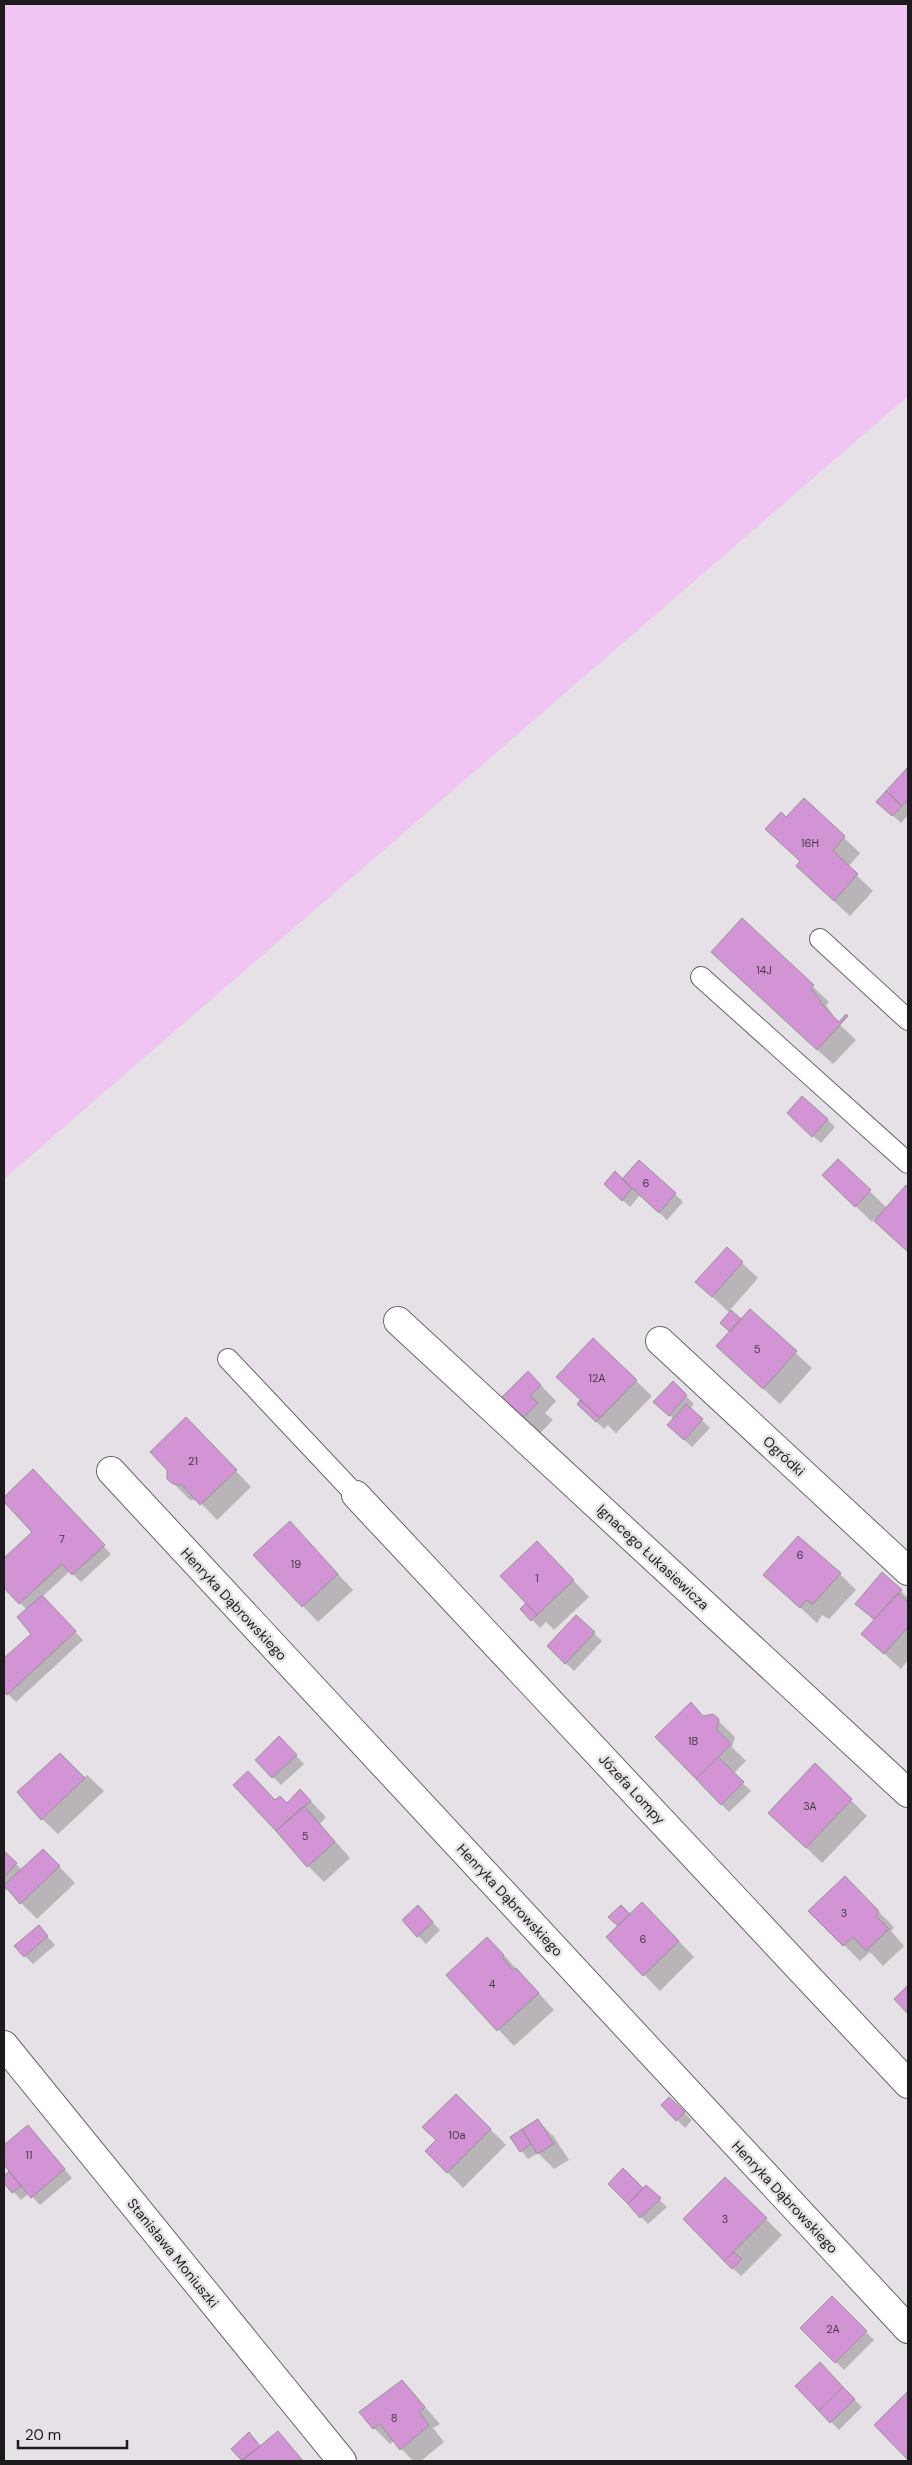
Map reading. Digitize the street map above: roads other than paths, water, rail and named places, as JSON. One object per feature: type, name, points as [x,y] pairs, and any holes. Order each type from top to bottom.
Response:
[{"type":"street","name":"Ignacego Łukasiewicza","points":[[398,1320],[908,1793]]},
{"type":"street","name":"Ogródki","points":[[660,1341],[908,1571]]},
{"type":"street","name":"Henryka Dąbrowskiego","points":[[111,1471],[908,2329]]},
{"type":"street","name":"Józefa Lompy","points":[[356,1495],[908,2084]]},
{"type":"street","name":"Stanisława Moniuszki","points":[[4,2045],[342,2461]]},
{"type":"lane","points":[[820,939],[908,1020]]},
{"type":"lane","points":[[701,977],[908,1163]]},
{"type":"lane","points":[[228,1358],[356,1495]]}]
